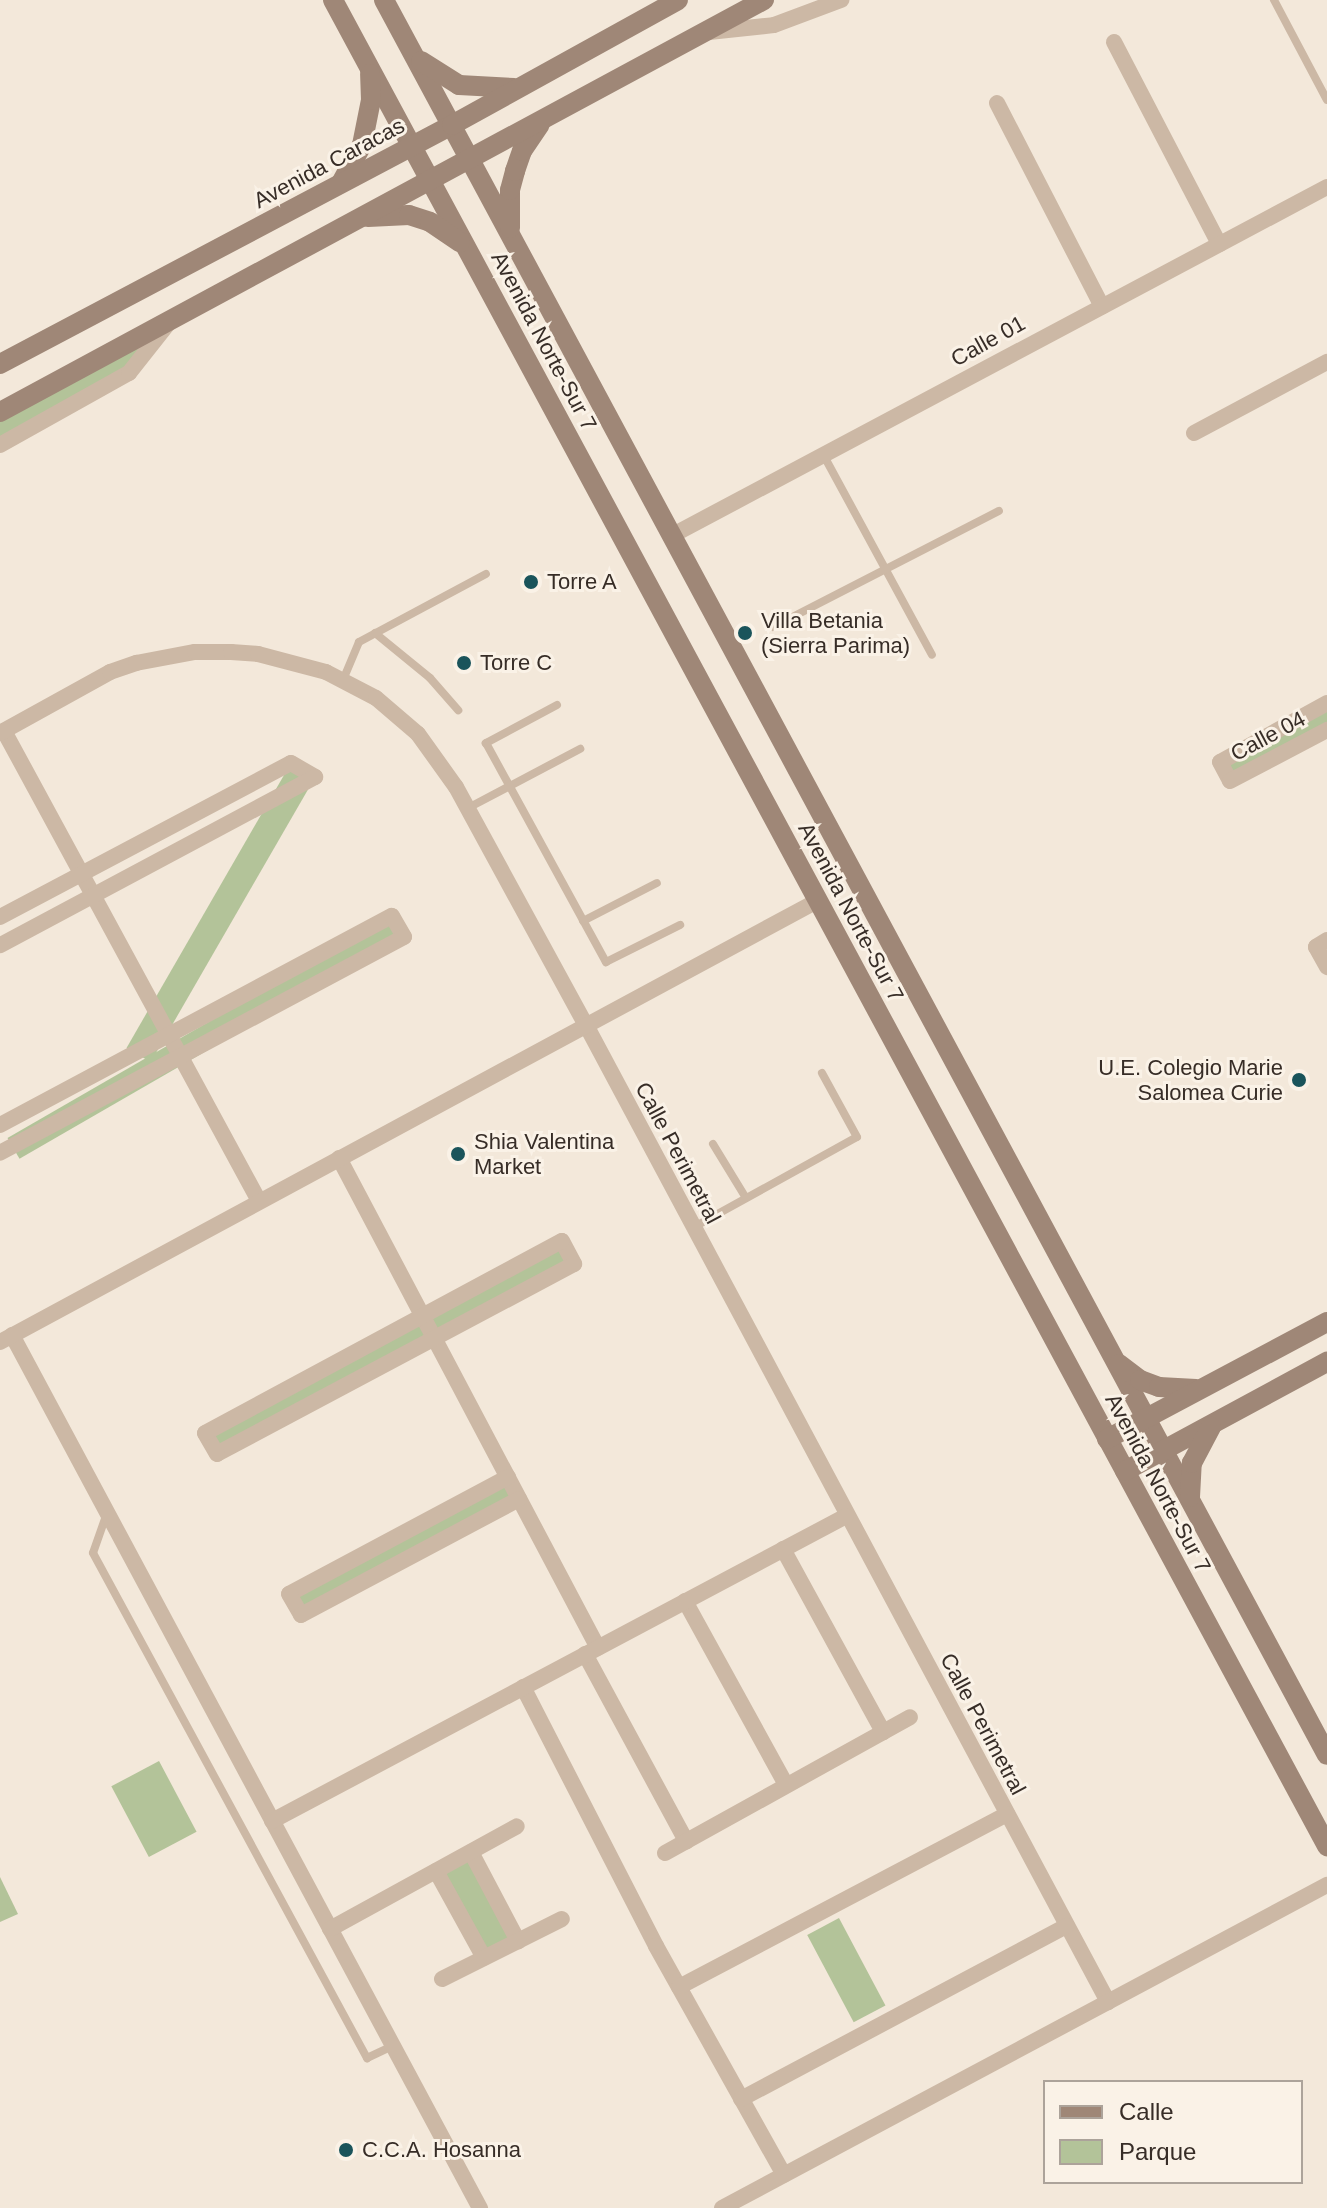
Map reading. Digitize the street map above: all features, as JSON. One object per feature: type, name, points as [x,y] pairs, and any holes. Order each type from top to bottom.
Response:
[{"type":"main road","name":"Avenida Norte-Sur 7","points":[[333,0],[1327,1846]]},
{"type":"main road","name":"Avenida Norte-Sur 7","points":[[384,0],[1327,1755]]},
{"type":"main road","name":"Avenida Caracas","points":[[0,364],[452,125],[678,0]]},
{"type":"main road","points":[[0,412],[764,0]]},
{"type":"main road","points":[[414,55],[438,74],[459,85],[479,89],[522,87]]},
{"type":"main road","points":[[340,184],[362,145],[371,100],[370,70]]},
{"type":"main road","points":[[511,236],[508,210],[515,171],[522,151],[546,117]]},
{"type":"main road","points":[[356,219],[389,213],[409,215],[430,222],[467,249]]},
{"type":"main road","points":[[1107,1439],[1327,1322]]},
{"type":"main road","points":[[1112,1358],[1150,1384],[1200,1389]]},
{"type":"main road","points":[[1125,1471],[1327,1362]]},
{"type":"main road","points":[[1190,1500],[1192,1463],[1213,1423]]},
{"type":"street","points":[[703,32],[774,25],[841,0]]},
{"type":"street","points":[[1114,42],[1219,244]]},
{"type":"street","points":[[997,103],[1102,306]]},
{"type":"street","name":"Calle 01","points":[[671,536],[1327,187]]},
{"type":"street","points":[[0,445],[129,373],[171,319]]},
{"type":"street","points":[[1194,433],[1327,362]]},
{"type":"street","name":"Calle Perimetral","points":[[2,732],[110,672],[166,656],[195,652],[258,654],[294,662],[343,680],[376,698],[418,734],[438,758],[468,808],[1108,2002]]},
{"type":"street","name":"Calle 04","points":[[1327,703],[1220,762],[1230,781],[1327,730]]},
{"type":"street","points":[[2,732],[259,1201]]},
{"type":"street","points":[[0,917],[291,763],[315,777],[0,945]]},
{"type":"street","points":[[480,2208],[107,1512],[6,1338],[817,901]]},
{"type":"street","points":[[0,1125],[392,916],[404,937],[0,1153]]},
{"type":"street","points":[[1327,940],[1316,947],[1327,967]]},
{"type":"street","points":[[339,1158],[508,1477],[686,1841]]},
{"type":"street","points":[[562,1241],[574,1264],[435,1339],[217,1454],[205,1433],[562,1241]]},
{"type":"street","points":[[508,1477],[289,1594],[301,1615],[519,1499]]},
{"type":"street","points":[[272,1821],[846,1516]]},
{"type":"street","points":[[783,1549],[883,1732]]},
{"type":"street","points":[[685,1601],[786,1785]]},
{"type":"street","points":[[523,1687],[679,1987],[784,2175]]},
{"type":"street","points":[[665,1853],[910,1717]]},
{"type":"street","points":[[679,1987],[1007,1814]]},
{"type":"street","points":[[330,1929],[517,1826]]},
{"type":"street","points":[[471,1852],[518,1941]]},
{"type":"street","points":[[436,1871],[484,1958]]},
{"type":"street","points":[[722,2208],[1327,1885]]},
{"type":"street","points":[[442,1979],[562,1919]]},
{"type":"street","points":[[741,2099],[1067,1926]]},
{"type":"lane","points":[[1274,0],[1327,100]]},
{"type":"lane","points":[[824,456],[932,655]]},
{"type":"lane","points":[[773,627],[999,511]]},
{"type":"lane","points":[[343,680],[359,642],[486,574]]},
{"type":"lane","points":[[375,633],[430,678],[458,710]]},
{"type":"lane","points":[[557,705],[486,743],[583,921],[606,962],[680,925]]},
{"type":"lane","points":[[468,808],[580,749]]},
{"type":"lane","points":[[583,921],[657,883]]},
{"type":"lane","points":[[692,1228],[857,1137],[822,1073]]},
{"type":"lane","points":[[713,1144],[746,1198]]},
{"type":"lane","points":[[107,1512],[93,1553],[367,2058],[393,2046]]},
{"type":"green space","points":[[171,319],[142,360],[0,445],[0,412]]},
{"type":"green space","points":[[1327,703],[1327,730],[1230,781],[1220,762]]},
{"type":"green space","points":[[291,763],[315,777],[151,1062],[127,1048]]},
{"type":"green space","points":[[392,916],[404,937],[19,1159],[7,1138]]},
{"type":"green space","points":[[562,1241],[574,1264],[217,1454],[204,1431]]},
{"type":"green space","points":[[508,1477],[519,1499],[298,1612],[287,1590]]},
{"type":"green space","points":[[159,1761],[197,1832],[149,1857],[111,1786]]},
{"type":"green space","points":[[471,1852],[518,1941],[483,1960],[436,1871]]},
{"type":"green space","points":[[0,1877],[18,1914],[0,1922]]},
{"type":"green space","points":[[839,1918],[885,2005],[854,2022],[807,1935]]},
{"type":"place","name":"Torre A","points":[[531,582]]},
{"type":"place","name":"Villa Betania (Sierra Parima)","points":[[745,633]]},
{"type":"place","name":"Torre C","points":[[464,663]]},
{"type":"place","name":"U.E. Colegio Marie Salomea Curie","points":[[1299,1080]]},
{"type":"place","name":"Shia Valentina Market","points":[[458,1154]]},
{"type":"place","name":"C.C.A. Hosanna","points":[[346,2150]]}]
